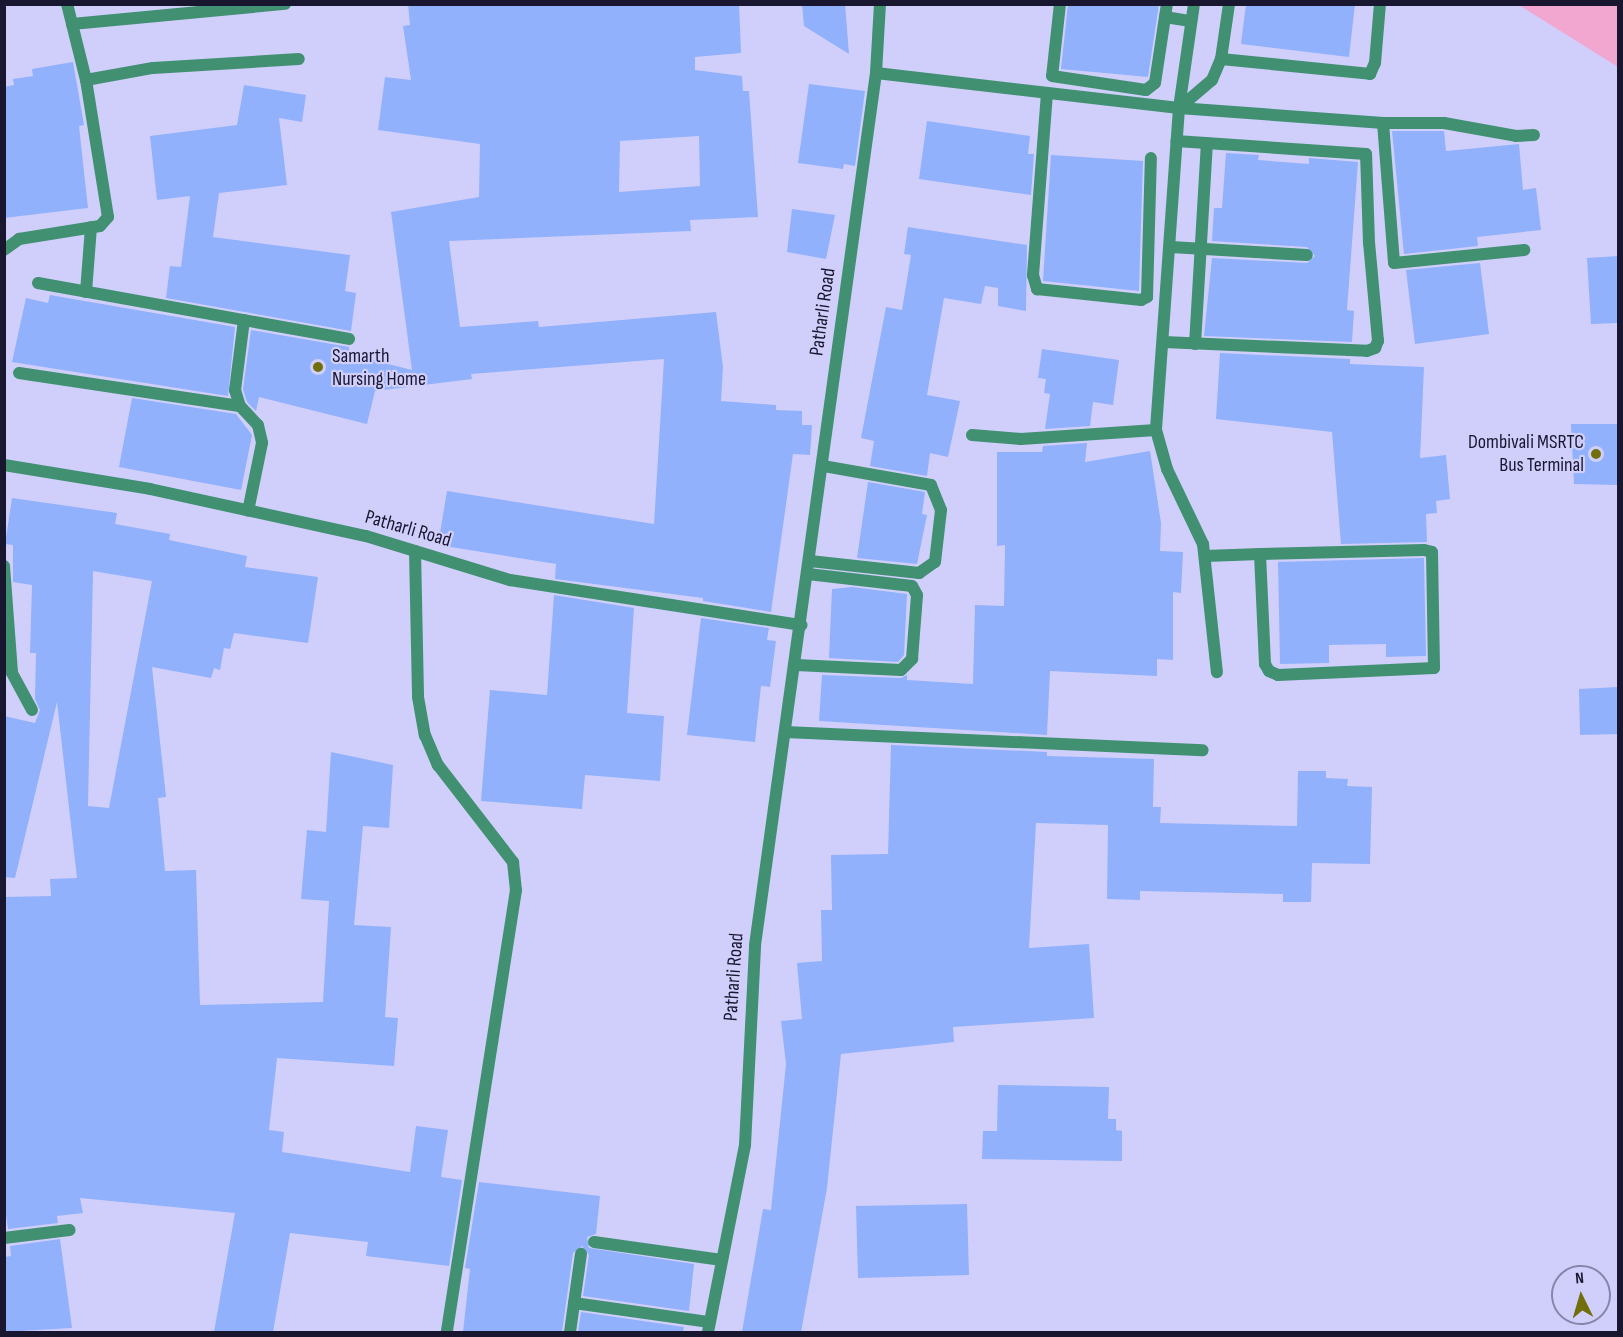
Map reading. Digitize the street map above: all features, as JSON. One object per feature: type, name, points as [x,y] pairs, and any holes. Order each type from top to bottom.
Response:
[{"type":"street","points":[[4,250],[18,239],[100,226],[108,218],[86,80],[67,4]]},
{"type":"street","points":[[72,24],[285,4]]},
{"type":"street","name":"Patharli Road","points":[[709,1328],[745,1145],[754,945],[802,625],[876,73],[880,4]]},
{"type":"street","points":[[1060,4],[1052,76],[1146,90],[1155,83],[1166,11],[1191,21]]},
{"type":"street","points":[[1194,4],[1176,141],[1171,247],[1156,430],[1167,469],[1205,556],[1217,672]]},
{"type":"street","points":[[1179,108],[1212,80],[1221,58],[1229,4]]},
{"type":"street","points":[[1221,58],[1370,74],[1375,63],[1380,4]]},
{"type":"street","points":[[86,80],[153,68],[299,59]]},
{"type":"street","points":[[876,73],[1179,108],[1383,123],[1444,123],[1516,136],[1534,135]]},
{"type":"street","points":[[1047,93],[1033,275],[1037,289],[1141,300],[1147,297],[1151,158]]},
{"type":"street","points":[[1383,123],[1394,264],[1524,250]]},
{"type":"street","points":[[1164,342],[1367,351],[1376,348],[1378,341],[1369,243],[1366,154],[1176,141]]},
{"type":"street","points":[[1196,344],[1207,143]]},
{"type":"street","points":[[1150,226],[1172,227]]},
{"type":"street","points":[[86,292],[91,227]]},
{"type":"street","points":[[1171,247],[1307,255]]},
{"type":"street","points":[[38,283],[349,339]]},
{"type":"street","points":[[244,320],[233,380],[240,406],[258,425],[262,444],[248,511]]},
{"type":"street","points":[[19,373],[240,406]]},
{"type":"street","points":[[972,435],[1021,439],[1156,430]]},
{"type":"street","name":"Patharli Road","points":[[4,465],[150,489],[248,511],[415,551],[510,580],[802,625]]},
{"type":"street","points":[[809,568],[920,573],[935,562],[941,510],[931,485],[823,466]]},
{"type":"street","points":[[415,551],[418,697],[425,735],[438,765],[513,862],[516,890],[447,1332]]},
{"type":"street","points":[[1205,556],[1260,554],[1432,552],[1434,668],[1278,675],[1269,671],[1265,664],[1260,554]]},
{"type":"street","points":[[4,566],[12,673],[32,710]]},
{"type":"street","points":[[796,665],[901,670],[912,659],[917,595],[912,586],[809,568]]},
{"type":"street","points":[[785,732],[1203,750]]},
{"type":"street","points":[[4,1238],[70,1230]]},
{"type":"street","points":[[594,1242],[722,1260]]},
{"type":"street","points":[[570,1332],[581,1254]]},
{"type":"street","points":[[574,1303],[709,1328]]},
{"type":"shaded area","points":[[1519,5],[1618,5],[1618,67]]},
{"type":"building","points":[[408,4],[739,4],[741,53],[695,57],[695,70],[742,76],[743,91],[749,91],[758,217],[690,220],[691,231],[449,241],[460,327],[538,321],[539,327],[716,312],[723,367],[721,401],[776,405],[776,410],[802,411],[802,425],[812,425],[810,455],[793,454],[771,612],[703,601],[703,598],[555,579],[556,564],[438,545],[447,491],[654,524],[664,359],[471,374],[472,379],[375,391],[367,424],[259,397],[256,411],[247,402],[243,389],[251,330],[349,347],[349,354],[412,370],[391,212],[479,197],[480,144],[378,130],[385,77],[411,80],[403,26],[410,25]],"holes":[[[699,136],[700,186],[619,192],[620,141]]]},
{"type":"building","points":[[802,4],[845,4],[849,54],[804,26]]},
{"type":"building","points":[[1068,4],[1159,4],[1148,77],[1061,69]]},
{"type":"building","points":[[1246,4],[1355,4],[1349,57],[1241,44]]},
{"type":"building","points":[[73,62],[84,125],[79,126],[88,208],[4,218],[4,87],[14,85],[13,79],[33,76],[32,69]]},
{"type":"building","points":[[809,84],[865,91],[855,166],[844,164],[843,169],[798,163]]},
{"type":"building","points":[[244,85],[306,95],[302,122],[279,118],[287,185],[219,193],[213,237],[350,255],[345,291],[356,293],[351,331],[166,298],[170,266],[181,267],[190,196],[157,200],[150,136],[237,125]]},
{"type":"building","points":[[927,121],[1030,136],[1028,154],[1034,154],[1031,195],[919,179]]},
{"type":"building","points":[[1392,131],[1444,131],[1446,151],[1519,144],[1523,190],[1536,188],[1541,230],[1477,237],[1478,246],[1404,254]]},
{"type":"building","points":[[1226,153],[1259,155],[1258,160],[1309,164],[1309,158],[1358,162],[1347,310],[1354,311],[1352,342],[1204,336],[1212,258],[1307,263],[1315,256],[1307,247],[1212,241],[1214,208],[1222,208]]},
{"type":"building","points":[[1051,155],[1143,161],[1139,291],[1043,281]]},
{"type":"building","points":[[792,209],[835,215],[826,259],[787,252]]},
{"type":"building","points":[[908,227],[1027,245],[1026,311],[998,306],[998,288],[985,286],[981,304],[944,298],[927,395],[960,401],[948,457],[930,453],[927,476],[870,466],[874,441],[861,438],[886,307],[902,310],[911,255],[904,254]]},
{"type":"building","points":[[1618,256],[1618,323],[1591,324],[1587,258]]},
{"type":"building","points":[[1480,263],[1489,334],[1415,344],[1406,270]]},
{"type":"building","points":[[50,295],[235,327],[228,396],[12,362],[26,298],[48,303]]},
{"type":"building","points":[[1042,349],[1119,360],[1113,405],[1093,402],[1090,426],[1045,429],[1050,394],[1044,393],[1046,379],[1038,378]]},
{"type":"building","points":[[1220,353],[1350,359],[1350,364],[1424,367],[1420,458],[1446,455],[1450,499],[1436,501],[1437,513],[1426,514],[1427,542],[1341,544],[1332,432],[1216,419]]},
{"type":"building","points":[[132,398],[236,414],[252,435],[241,490],[119,467]]},
{"type":"building","name":"Dombivali MSRTC Bus Terminal","points":[[1571,424],[1618,424],[1618,485],[1574,484]]},
{"type":"building","points":[[1087,443],[1085,462],[1150,451],[1161,523],[1160,551],[1183,552],[1181,593],[1173,592],[1173,660],[1157,659],[1157,676],[1050,671],[1047,735],[819,721],[822,675],[901,678],[907,675],[907,680],[973,684],[975,605],[1004,606],[1005,545],[997,546],[997,452],[1042,452],[1043,446]]},
{"type":"building","points":[[868,482],[925,492],[922,514],[927,515],[917,564],[857,558]]},
{"type":"building","points":[[12,498],[117,513],[115,524],[170,534],[169,540],[247,556],[245,567],[318,577],[308,643],[234,633],[230,649],[224,648],[220,670],[214,668],[211,678],[152,667],[166,797],[158,798],[165,871],[196,870],[200,1005],[323,1002],[329,901],[301,899],[307,830],[326,832],[331,752],[393,765],[389,828],[363,826],[354,925],[391,927],[385,1017],[398,1018],[394,1066],[277,1058],[269,1130],[284,1132],[282,1152],[410,1172],[416,1126],[448,1130],[441,1177],[462,1180],[449,1266],[366,1256],[368,1242],[290,1233],[273,1332],[214,1332],[235,1213],[80,1198],[83,1213],[57,1216],[58,1223],[8,1229],[4,1202],[4,897],[51,896],[50,879],[77,878],[57,702],[15,878],[4,877],[4,716],[35,723],[40,710],[35,699],[36,653],[30,653],[32,585],[13,582],[13,545],[5,544]],"holes":[[[93,571],[152,581],[109,808],[88,806]]]},
{"type":"building","points":[[1424,558],[1426,656],[1386,657],[1386,644],[1329,645],[1329,663],[1280,664],[1278,562]]},
{"type":"building","points":[[852,587],[907,594],[904,655],[898,662],[829,658],[832,589]]},
{"type":"building","points":[[554,595],[634,608],[627,713],[664,716],[660,781],[585,775],[582,809],[481,801],[490,690],[547,695]]},
{"type":"building","points":[[701,618],[769,628],[767,640],[776,641],[770,687],[761,686],[755,742],[687,735]]},
{"type":"building","points":[[1618,687],[1618,734],[1580,735],[1579,689]]},
{"type":"building","points":[[891,745],[1047,752],[1047,756],[1154,759],[1153,807],[1161,807],[1160,823],[1297,826],[1298,771],[1326,771],[1326,778],[1348,779],[1347,786],[1372,787],[1370,864],[1312,863],[1311,902],[1283,902],[1283,894],[1140,891],[1140,900],[1107,899],[1108,825],[1036,823],[1029,948],[1089,944],[1094,1018],[953,1027],[954,1042],[841,1054],[827,1188],[801,1332],[742,1332],[763,1209],[771,1210],[786,1064],[781,1021],[802,1019],[797,963],[822,961],[821,910],[832,910],[831,855],[888,854]]},
{"type":"building","points":[[998,1085],[1109,1087],[1108,1119],[1116,1119],[1116,1130],[1122,1131],[1122,1161],[982,1159],[983,1131],[997,1131]]},
{"type":"building","points":[[479,1182],[600,1196],[596,1234],[587,1237],[589,1248],[694,1264],[689,1311],[583,1296],[589,1255],[582,1246],[573,1253],[562,1332],[463,1332],[470,1269],[465,1268]]},
{"type":"building","points":[[967,1204],[969,1275],[858,1278],[856,1206]]},
{"type":"building","points":[[60,1239],[72,1328],[4,1332],[4,1257],[11,1256],[10,1246]]},
{"type":"building","points":[[581,1312],[684,1327],[683,1332],[578,1332]]},
{"type":"place","name":"Samarth Nursing Home","points":[[318,367]]},
{"type":"place","name":"Dombivali MSRTC Bus Terminal","points":[[1596,454]]}]
